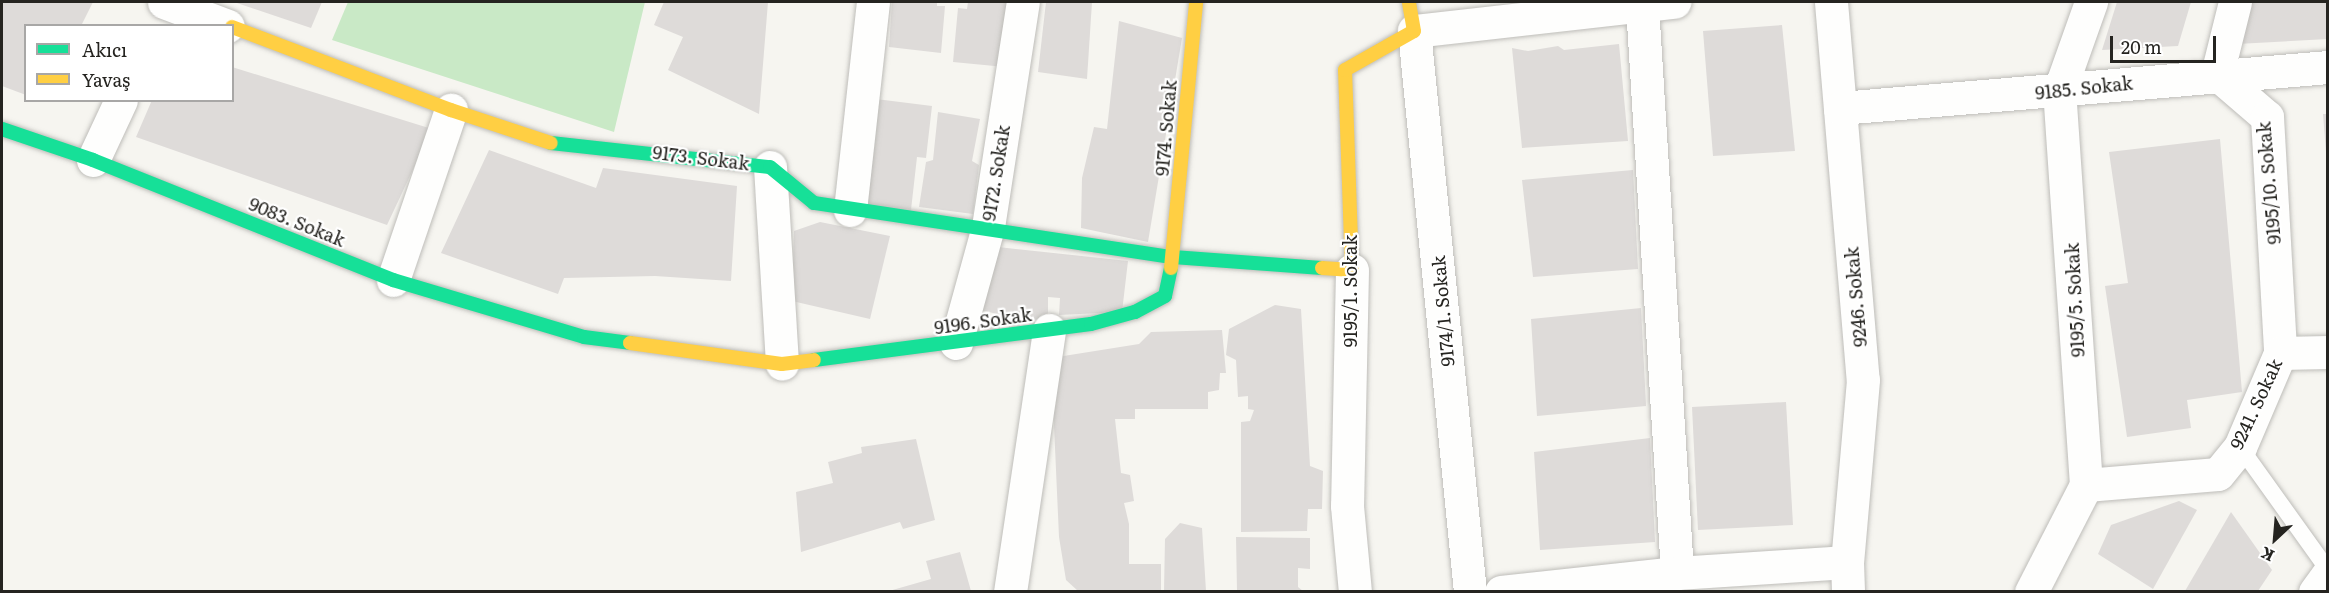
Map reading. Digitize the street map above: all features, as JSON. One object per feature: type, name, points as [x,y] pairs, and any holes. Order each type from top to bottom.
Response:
[{"type":"street","points":[[156,24],[165,2],[223,24]]},
{"type":"street","points":[[850,210],[873,2]]},
{"type":"street","name":"9172. Sokak","points":[[956,343],[988,227],[1023,2]]},
{"type":"street","name":"9174. Sokak","points":[[1173,257],[1196,2]]},
{"type":"street","name":"9246. Sokak","points":[[1831,2],[1863,380],[1848,577]]},
{"type":"street","name":"9195/5. Sokak","points":[[2086,485],[2059,92],[2091,2]]},
{"type":"street","points":[[2217,74],[2235,2]]},
{"type":"street","points":[[1411,16],[1658,3],[1677,573]]},
{"type":"street","name":"9195/1. Sokak","points":[[1355,591],[1347,506],[1352,270],[1346,70],[1411,16]]},
{"type":"street","name":"9174/1. Sokak","points":[[1411,16],[1470,591]]},
{"type":"street","name":"9173. Sokak","points":[[234,28],[451,110],[559,145],[611,147],[770,167],[814,203],[850,210],[988,227],[1173,257]]},
{"type":"street","name":"9185. Sokak","points":[[1840,108],[2059,92],[2217,74],[2328,67]]},
{"type":"street","name":"9195/10. Sokak","points":[[2217,74],[2267,117],[2280,352]]},
{"type":"street","points":[[93,160],[120,102]]},
{"type":"street","points":[[393,279],[451,110]]},
{"type":"street","name":"9083. Sokak","points":[[2,129],[93,160],[393,279],[584,337]]},
{"type":"street","points":[[770,167],[782,364]]},
{"type":"street","points":[[1173,257],[1352,270]]},
{"type":"street","name":"9196. Sokak","points":[[584,337],[782,364],[956,343],[1091,324],[1135,312],[1165,296],[1173,257]]},
{"type":"street","points":[[1010,591],[1049,330]]},
{"type":"street","name":"9241. Sokak","points":[[2086,485],[2218,474],[2240,447],[2280,352],[2328,352]]},
{"type":"street","points":[[2031,591],[2086,485]]},
{"type":"street","points":[[1501,591],[1677,573],[1848,577]]},
{"type":"street","points":[[2315,591],[2328,574]]},
{"type":"lane","points":[[2240,447],[2328,570]]},
{"type":"green space","points":[[348,2],[645,2],[614,132],[332,40]]},
{"type":"building","points":[[2,2],[93,2],[82,24],[24,24],[24,94],[2,86]]},
{"type":"building","points":[[234,2],[322,2],[311,28]]},
{"type":"building","points":[[664,2],[768,2],[759,114],[668,70],[683,37],[654,25]]},
{"type":"building","points":[[892,2],[937,2],[937,6],[945,6],[941,53],[889,47]]},
{"type":"building","points":[[968,2],[1011,2],[1005,67],[953,62],[958,8],[967,9]]},
{"type":"building","points":[[1046,2],[1092,2],[1087,79],[1038,72]]},
{"type":"building","points":[[2117,2],[2191,2],[2178,46],[2102,50]]},
{"type":"building","points":[[2248,2],[2328,2],[2328,39],[2237,44]]},
{"type":"building","points":[[1119,21],[1182,38],[1148,242],[1081,228],[1082,178],[1094,127],[1107,129]]},
{"type":"building","points":[[1782,25],[1795,151],[1713,156],[1703,31]]},
{"type":"building","points":[[1619,44],[1628,141],[1522,148],[1512,48],[1528,51],[1558,46],[1564,50]]},
{"type":"building","points":[[234,68],[432,129],[387,225],[136,137],[151,102],[234,102]]},
{"type":"building","points":[[876,99],[932,106],[926,158],[917,157],[911,210],[863,205]]},
{"type":"building","points":[[938,112],[980,119],[972,161],[979,165],[973,214],[919,207],[926,162],[933,160]]},
{"type":"building","points":[[2323,114],[2328,114],[2328,151],[2326,152]]},
{"type":"building","points":[[2220,139],[2242,392],[2187,400],[2191,428],[2127,437],[2105,286],[2128,283],[2109,152]]},
{"type":"building","points":[[489,150],[596,188],[603,168],[737,186],[731,281],[655,276],[564,278],[558,294],[441,253]]},
{"type":"building","points":[[1633,170],[1638,269],[1533,277],[1522,180]]},
{"type":"building","points":[[820,222],[890,236],[870,319],[792,301],[794,231]]},
{"type":"building","points":[[998,247],[1128,261],[1122,312],[1059,315],[1060,298],[1048,297],[1048,320],[1023,320],[980,310]]},
{"type":"building","points":[[1275,305],[1301,309],[1310,466],[1323,471],[1322,509],[1308,509],[1307,531],[1241,532],[1241,422],[1250,421],[1254,410],[1248,409],[1248,396],[1238,397],[1236,360],[1226,355],[1229,329]]},
{"type":"building","points":[[1641,308],[1646,406],[1537,416],[1531,319]]},
{"type":"building","points":[[1222,330],[1226,373],[1220,373],[1219,390],[1208,392],[1208,409],[1135,409],[1135,419],[1115,419],[1121,473],[1130,475],[1134,501],[1124,503],[1129,524],[1129,564],[1161,564],[1161,591],[1078,591],[1066,580],[1059,537],[1051,358],[1139,344],[1151,332]]},
{"type":"building","points":[[1786,402],[1793,525],[1698,530],[1692,407]]},
{"type":"building","points":[[1650,438],[1655,542],[1540,550],[1534,452]]},
{"type":"building","points":[[916,439],[935,520],[903,529],[900,522],[801,552],[796,492],[833,483],[828,462],[862,453],[861,447]]},
{"type":"building","points":[[2179,501],[2197,510],[2153,589],[2098,554],[2111,525]]},
{"type":"building","points":[[2231,512],[2272,570],[2258,591],[2185,591]]},
{"type":"building","points":[[1180,523],[1202,528],[1206,591],[1164,591],[1165,539]]},
{"type":"building","points":[[1236,537],[1310,538],[1310,569],[1298,568],[1298,587],[1303,591],[1237,591]]},
{"type":"building","points":[[960,552],[971,591],[889,591],[931,579],[926,561]]},
{"type":"traffic: fast","points":[[2,129],[93,160],[393,280],[584,337],[630,343]]},
{"type":"traffic: fast","points":[[551,143],[770,167],[814,203],[1173,257],[1322,268]]},
{"type":"traffic: fast","points":[[814,360],[1091,324],[1135,312],[1165,296],[1171,268]]},
{"type":"traffic: slow","points":[[1171,268],[1196,2]]},
{"type":"traffic: slow","points":[[1322,268],[1352,270],[1345,70],[1414,31],[1409,2]]},
{"type":"traffic: slow","points":[[234,28],[451,110],[551,143]]},
{"type":"traffic: slow","points":[[630,343],[782,364],[814,360]]}]
